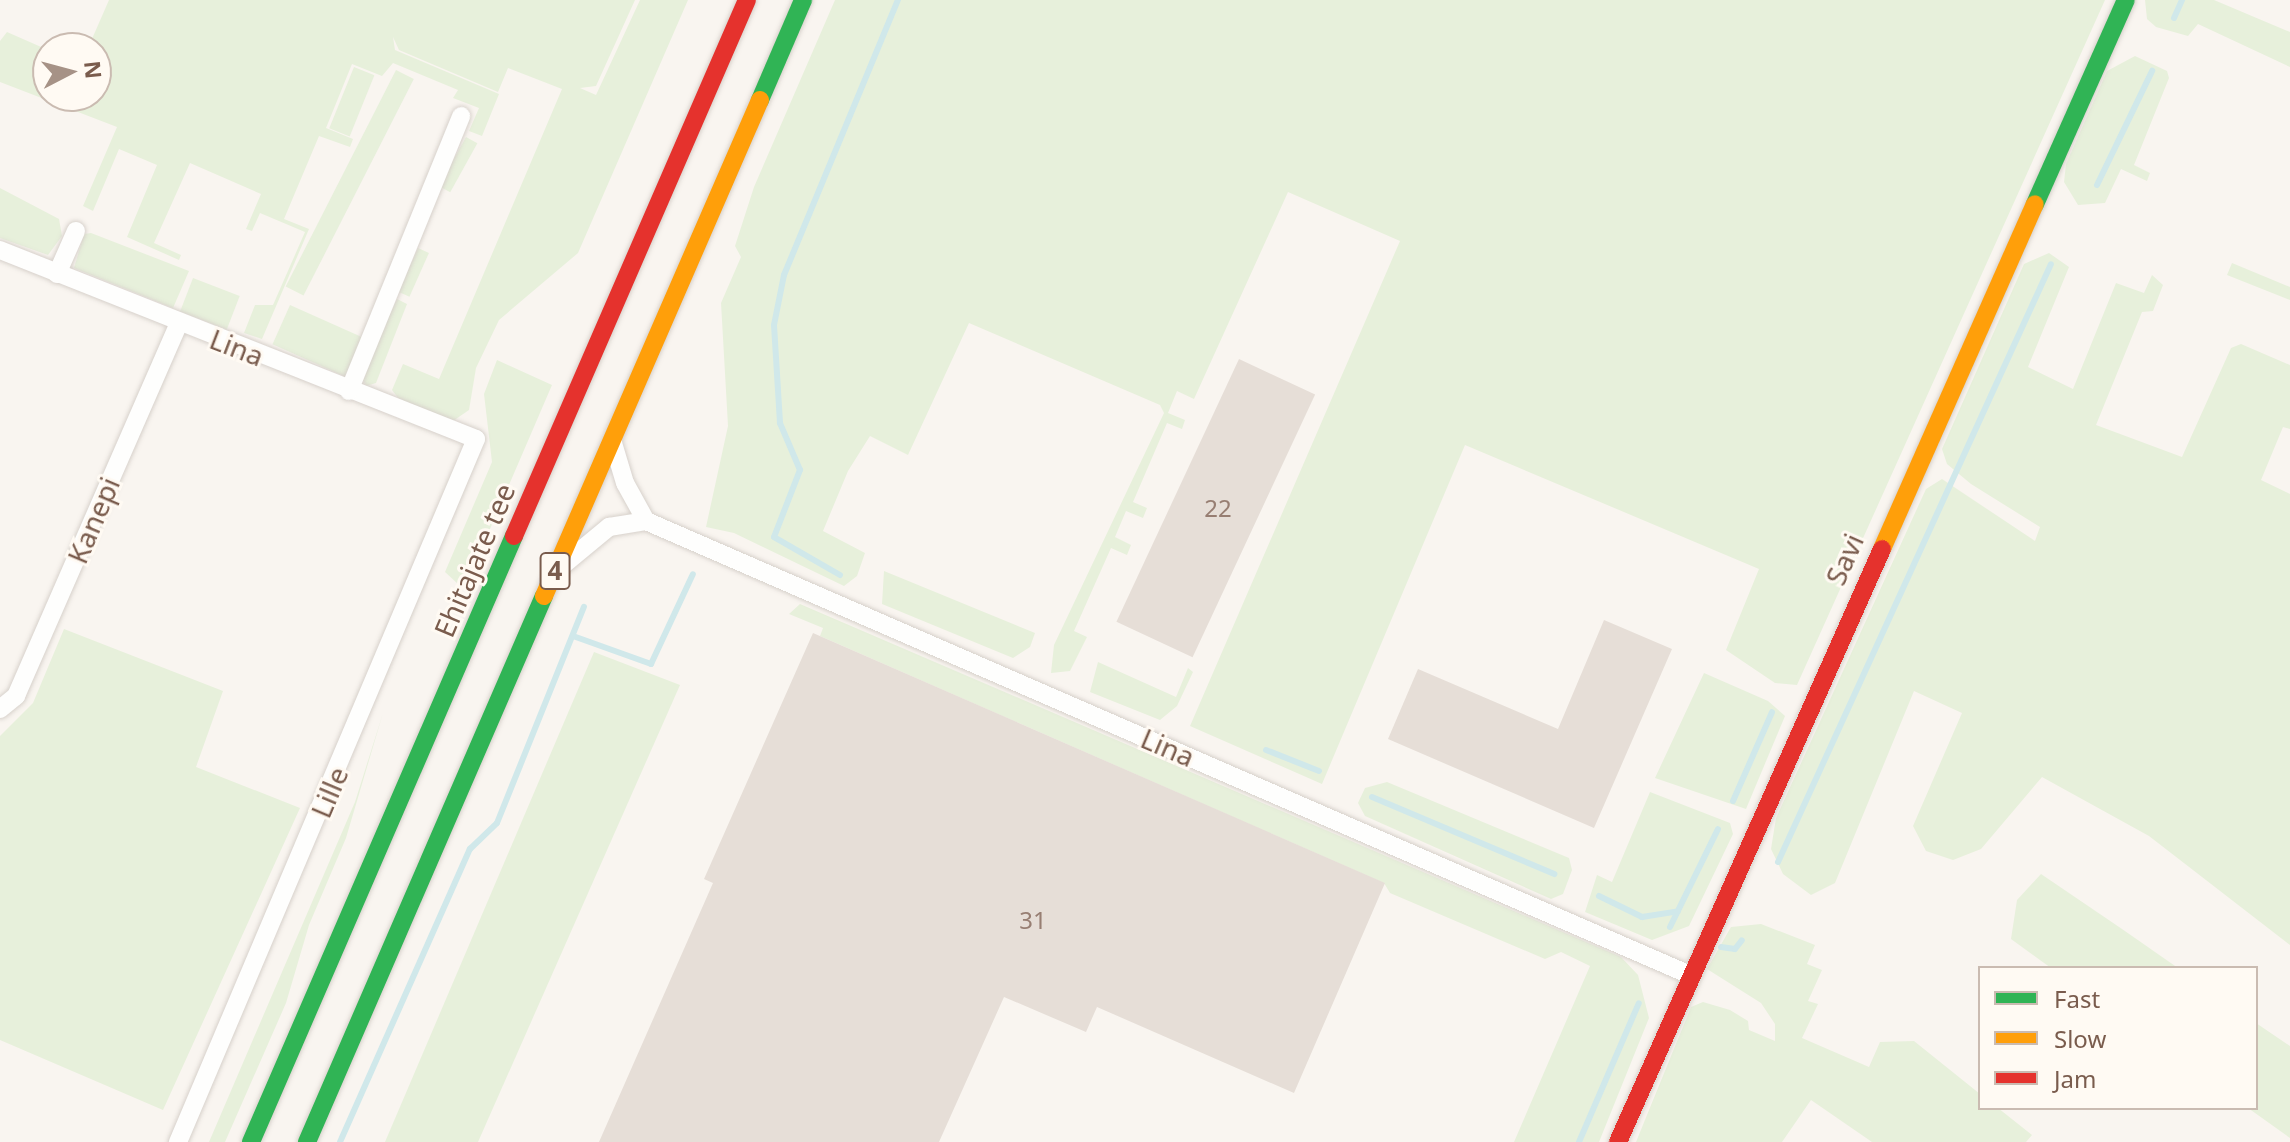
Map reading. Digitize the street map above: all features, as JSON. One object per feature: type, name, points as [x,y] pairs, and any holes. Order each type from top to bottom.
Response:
[{"type":"main road","name":"Ehitajate tee","points":[[251,1142],[747,0]]},
{"type":"main road","name":"4","points":[[307,1142],[803,0]]},
{"type":"main road","name":"Savi","points":[[1618,1142],[2126,0]]},
{"type":"street","points":[[349,391],[461,116]]},
{"type":"street","points":[[57,274],[76,231]]},
{"type":"street","name":"Lina","points":[[0,250],[178,325],[476,439]]},
{"type":"street","name":"Kanepi","points":[[0,709],[16,696],[178,325]]},
{"type":"street","name":"Lille","points":[[178,1142],[476,439]]},
{"type":"street","points":[[555,572],[609,527],[646,521],[625,483],[613,440]]},
{"type":"street","name":"Lina","points":[[646,521],[1690,975]]},
{"type":"green space","points":[[109,0],[635,0],[596,86],[580,88],[596,95],[640,0],[688,0],[578,253],[499,320],[476,368],[469,410],[453,421],[402,403],[392,390],[403,364],[439,379],[562,89],[508,68],[498,92],[399,50],[393,37],[395,50],[499,94],[482,136],[469,131],[479,108],[453,98],[458,90],[393,63],[382,76],[352,64],[326,128],[353,139],[350,147],[319,136],[284,219],[309,229],[262,339],[244,333],[255,305],[273,305],[305,232],[260,213],[252,231],[246,229],[261,194],[190,163],[154,243],[181,255],[179,260],[127,237],[157,165],[119,149],[93,211],[83,206],[117,127],[78,112],[112,112],[112,32],[95,32]]},
{"type":"green space","points":[[835,0],[2105,0],[1797,685],[1775,683],[1726,650],[1759,569],[1465,445],[1322,784],[1190,726],[1400,241],[1288,192],[1194,399],[1177,391],[1168,413],[1185,420],[1182,429],[1167,423],[1133,502],[1147,508],[1143,518],[1126,511],[1115,537],[1131,545],[1127,555],[1111,548],[1074,631],[1087,637],[1070,671],[1051,673],[1054,645],[1164,413],[1160,405],[969,323],[908,455],[870,436],[848,471],[823,531],[865,553],[857,576],[844,586],[734,533],[706,527],[728,426],[721,303],[741,257],[735,246],[754,187]]},
{"type":"green space","points":[[2145,0],[2214,0],[2290,32],[2290,67],[2198,24],[2188,36],[2156,27],[2147,19]]},
{"type":"green space","points":[[7,32],[32,43],[32,94],[0,82],[0,41]]},
{"type":"green space","points":[[2135,56],[2167,71],[2169,78],[2134,165],[2150,173],[2147,181],[2121,169],[2105,203],[2078,205],[2064,182],[2066,164],[2107,71]]},
{"type":"green space","points":[[354,67],[374,75],[350,136],[329,128]]},
{"type":"green space","points":[[396,70],[414,79],[304,296],[286,287]]},
{"type":"green space","points":[[466,137],[477,143],[450,192],[439,186]]},
{"type":"green space","points":[[0,188],[59,219],[62,236],[48,255],[0,238]]},
{"type":"green space","points":[[91,233],[189,271],[173,308],[74,268],[84,234]]},
{"type":"green space","points":[[418,248],[429,253],[409,297],[398,292]]},
{"type":"green space","points":[[2049,253],[2069,267],[2028,367],[2073,389],[2116,283],[2144,293],[2152,275],[2163,285],[2153,311],[2142,312],[2096,425],[2182,457],[2231,348],[2241,344],[2290,365],[2290,429],[2283,427],[2261,480],[2290,494],[2290,945],[2149,836],[2042,777],[1981,849],[1953,860],[1926,851],[1913,826],[1962,713],[1914,691],[1835,883],[1811,895],[1783,874],[1771,849],[1776,818],[1926,489],[1942,479],[2035,541],[2040,527],[1971,484],[1947,464],[1942,449],[2024,264]]},
{"type":"green space","points":[[2232,263],[2290,287],[2290,300],[2227,275]]},
{"type":"green space","points":[[193,278],[240,296],[227,330],[180,312]]},
{"type":"green space","points":[[397,299],[407,304],[376,383],[366,386],[361,376]]},
{"type":"green space","points":[[290,305],[367,339],[349,378],[273,344]]},
{"type":"green space","points":[[497,360],[552,385],[490,529],[458,584],[445,572],[492,462],[484,394]]},
{"type":"green space","points":[[884,571],[1035,633],[1030,647],[1013,658],[882,604]]},
{"type":"green space","points":[[800,604],[1621,957],[1638,975],[1649,1018],[1599,1142],[1514,1142],[1590,966],[1561,952],[1545,959],[1390,893],[1384,883],[820,636],[823,628],[789,614]]},
{"type":"green space","points":[[64,629],[223,691],[196,767],[300,808],[163,1110],[0,1040],[0,736],[33,703]]},
{"type":"green space","points":[[594,652],[680,685],[478,1142],[385,1142]]},
{"type":"green space","points":[[1098,662],[1176,697],[1188,668],[1193,672],[1177,706],[1160,720],[1090,692]]},
{"type":"green space","points":[[1704,673],[1768,701],[1785,716],[1746,809],[1655,778]]},
{"type":"green space","points":[[383,713],[346,838],[309,925],[286,1003],[225,1142],[209,1142],[355,802]]},
{"type":"green space","points":[[1387,782],[1569,858],[1572,870],[1563,894],[1551,899],[1365,816],[1358,803],[1365,788]]},
{"type":"green space","points":[[1650,792],[1730,823],[1733,834],[1689,926],[1652,940],[1585,912],[1597,875],[1612,882]]},
{"type":"green space","points":[[2041,874],[2175,966],[2048,966],[2011,939],[2017,900]]},
{"type":"green space","points":[[1761,924],[1815,945],[1807,964],[1822,970],[1808,1001],[1818,1004],[1802,1038],[1869,1067],[1880,1042],[1914,1041],[1978,1092],[1978,1110],[2001,1110],[2032,1135],[2026,1142],[1872,1142],[1811,1100],[1782,1142],[1636,1142],[1691,1007],[1703,1002],[1730,1010],[1748,1021],[1749,1030],[1775,1041],[1775,1024],[1761,1003],[1707,969],[1731,927]]},
{"type":"green space","points":[[2258,1024],[2290,1046],[2290,1138],[2251,1110],[2258,1110]]},
{"type":"building","points":[[1239,359],[1315,394],[1193,657],[1116,622]]},
{"type":"building","points":[[1604,620],[1672,649],[1594,828],[1388,739],[1418,669],[1558,729]]},
{"type":"building","points":[[813,633],[1385,883],[1294,1093],[1097,1007],[1086,1032],[1004,997],[939,1142],[599,1142],[713,883],[704,879]]},
{"type":"waterway","points":[[840,575],[774,537],[800,470],[780,423],[774,325],[784,275],[898,0]]},
{"type":"waterway","points":[[2174,18],[2182,0]]},
{"type":"waterway","points":[[2097,185],[2152,71]]},
{"type":"waterway","points":[[1778,862],[2051,264]]},
{"type":"waterway","points":[[573,636],[651,664],[693,574]]},
{"type":"waterway","points":[[340,1142],[470,849],[497,823],[584,607]]},
{"type":"waterway","points":[[1733,801],[1772,712]]},
{"type":"waterway","points":[[1266,750],[1319,771]]},
{"type":"waterway","points":[[1372,797],[1554,874]]},
{"type":"waterway","points":[[1670,927],[1718,829]]},
{"type":"waterway","points":[[1599,896],[1642,917],[1678,911]]},
{"type":"waterway","points":[[1721,947],[1735,949],[1742,940]]},
{"type":"waterway","points":[[1579,1142],[1639,1003]]},
{"type":"traffic: fast","points":[[760,100],[803,0]]},
{"type":"traffic: fast","points":[[2035,204],[2126,0]]},
{"type":"traffic: fast","points":[[251,1142],[514,536]]},
{"type":"traffic: fast","points":[[307,1142],[544,596]]},
{"type":"traffic: slow","points":[[544,596],[760,100]]},
{"type":"traffic: slow","points":[[1882,549],[2035,204]]},
{"type":"traffic: jam","points":[[514,536],[747,0]]},
{"type":"traffic: jam","points":[[1618,1142],[1882,549]]}]
